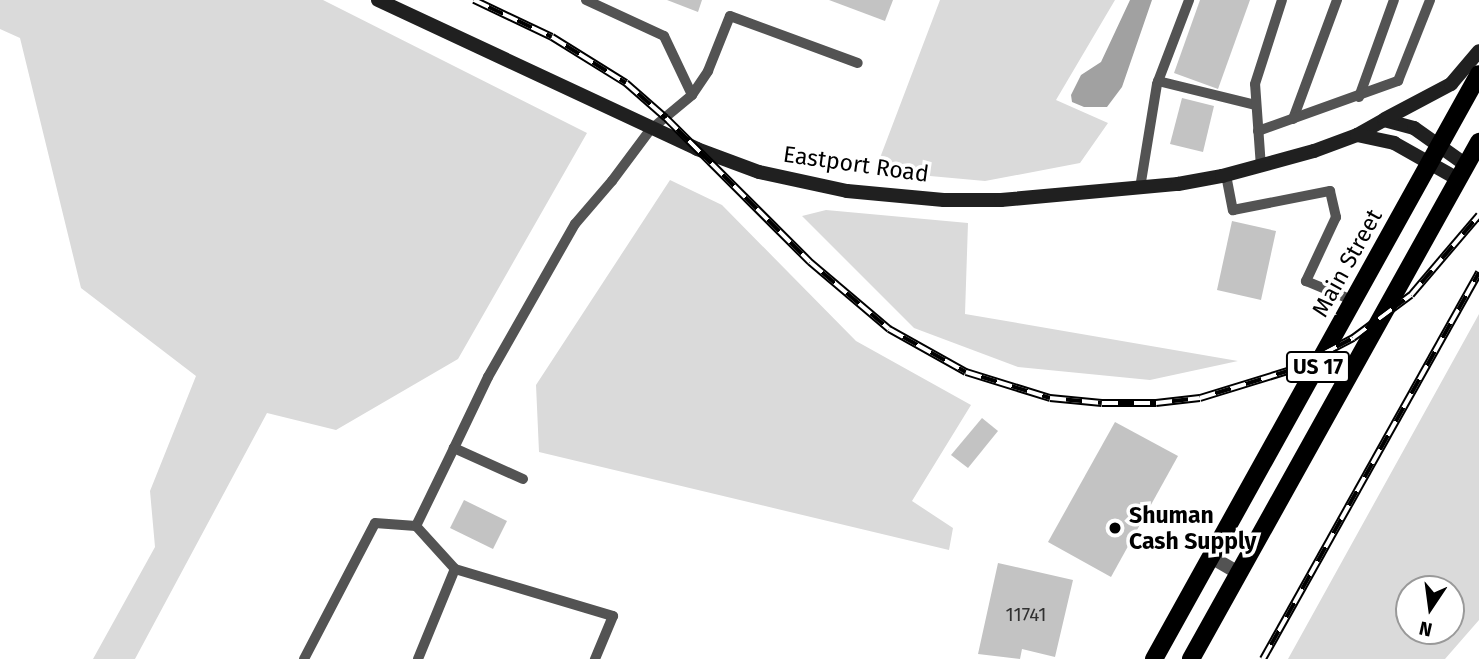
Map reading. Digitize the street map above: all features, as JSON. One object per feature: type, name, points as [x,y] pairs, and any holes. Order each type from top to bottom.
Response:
[{"type":"main road","name":"Main Street","points":[[1154,659],[1479,74]]},
{"type":"main road","name":"US 17","points":[[1191,659],[1479,142]]},
{"type":"street","name":"Eastport Road","points":[[378,0],[650,130],[759,172],[847,191],[944,200],[1001,200],[1140,188],[1226,175],[1261,166],[1357,135],[1451,84],[1479,51]]},
{"type":"street","points":[[1384,120],[1414,128],[1440,145],[1462,172]]},
{"type":"street","points":[[1357,135],[1394,143],[1430,163],[1462,172]]},
{"type":"street","points":[[1212,557],[1239,573]]},
{"type":"lane","points":[[586,0],[664,36],[692,94]]},
{"type":"lane","points":[[1140,188],[1158,81],[1189,0]]},
{"type":"lane","points":[[1261,166],[1255,84],[1282,0]]},
{"type":"lane","points":[[1293,119],[1337,0]]},
{"type":"lane","points":[[1359,97],[1394,0]]},
{"type":"lane","points":[[1258,131],[1398,81],[1430,0]]},
{"type":"lane","points":[[416,526],[488,377],[575,224],[612,181],[650,130],[692,94],[708,71],[730,16],[858,63]]},
{"type":"lane","points":[[1158,81],[1256,105]]},
{"type":"lane","points":[[1226,175],[1233,209],[1330,191],[1335,217],[1306,281],[1354,301]]},
{"type":"lane","points":[[454,448],[523,479]]},
{"type":"lane","points":[[304,659],[374,523],[416,526],[454,569],[613,616],[595,659]]},
{"type":"lane","points":[[418,659],[454,569]]},
{"type":"shaded area","points":[[0,0],[323,0],[587,133],[458,359],[336,430],[267,413],[135,659],[93,659],[155,547],[150,491],[196,376],[81,288],[20,38],[0,29]]},
{"type":"shaded area","points":[[940,0],[1115,0],[1056,100],[1108,123],[1080,163],[985,181],[875,171]]},
{"type":"shaded area","points":[[1130,0],[1152,0],[1122,87],[1107,107],[1084,107],[1072,102],[1071,95],[1081,75],[1101,62]]},
{"type":"shaded area","points":[[670,180],[722,205],[856,341],[971,405],[912,501],[953,528],[949,550],[539,452],[536,385]]},
{"type":"shaded area","points":[[826,210],[968,223],[965,314],[1238,361],[1150,380],[1018,367],[914,328],[802,216]]},
{"type":"shaded area","points":[[1479,314],[1479,620],[1465,636],[1465,575],[1395,575],[1395,645],[1457,645],[1445,659],[1288,659]]},
{"type":"building","points":[[667,0],[702,0],[698,12]]},
{"type":"building","points":[[829,0],[893,0],[885,21]]},
{"type":"building","points":[[1200,0],[1250,0],[1218,89],[1174,73]]},
{"type":"building","points":[[1182,98],[1214,106],[1203,152],[1170,144]]},
{"type":"building","points":[[1232,221],[1276,231],[1261,300],[1217,290]]},
{"type":"building","points":[[982,418],[998,431],[968,468],[951,455]]},
{"type":"building","points":[[1115,422],[1178,456],[1111,577],[1048,542]]},
{"type":"building","points":[[464,500],[507,521],[493,549],[450,528]]},
{"type":"building","points":[[998,563],[1073,580],[1055,657],[1022,649],[1020,659],[978,654]]},
{"type":"railway","points":[[474,0],[552,37],[626,83],[666,118],[810,262],[889,329],[966,372],[1050,398],[1102,403],[1156,403],[1200,398],[1294,369],[1353,338],[1411,295],[1479,215]]},
{"type":"railway","points":[[1263,659],[1479,272]]},
{"type":"place","name":"Shuman Cash Supply","points":[[1115,528]]}]
